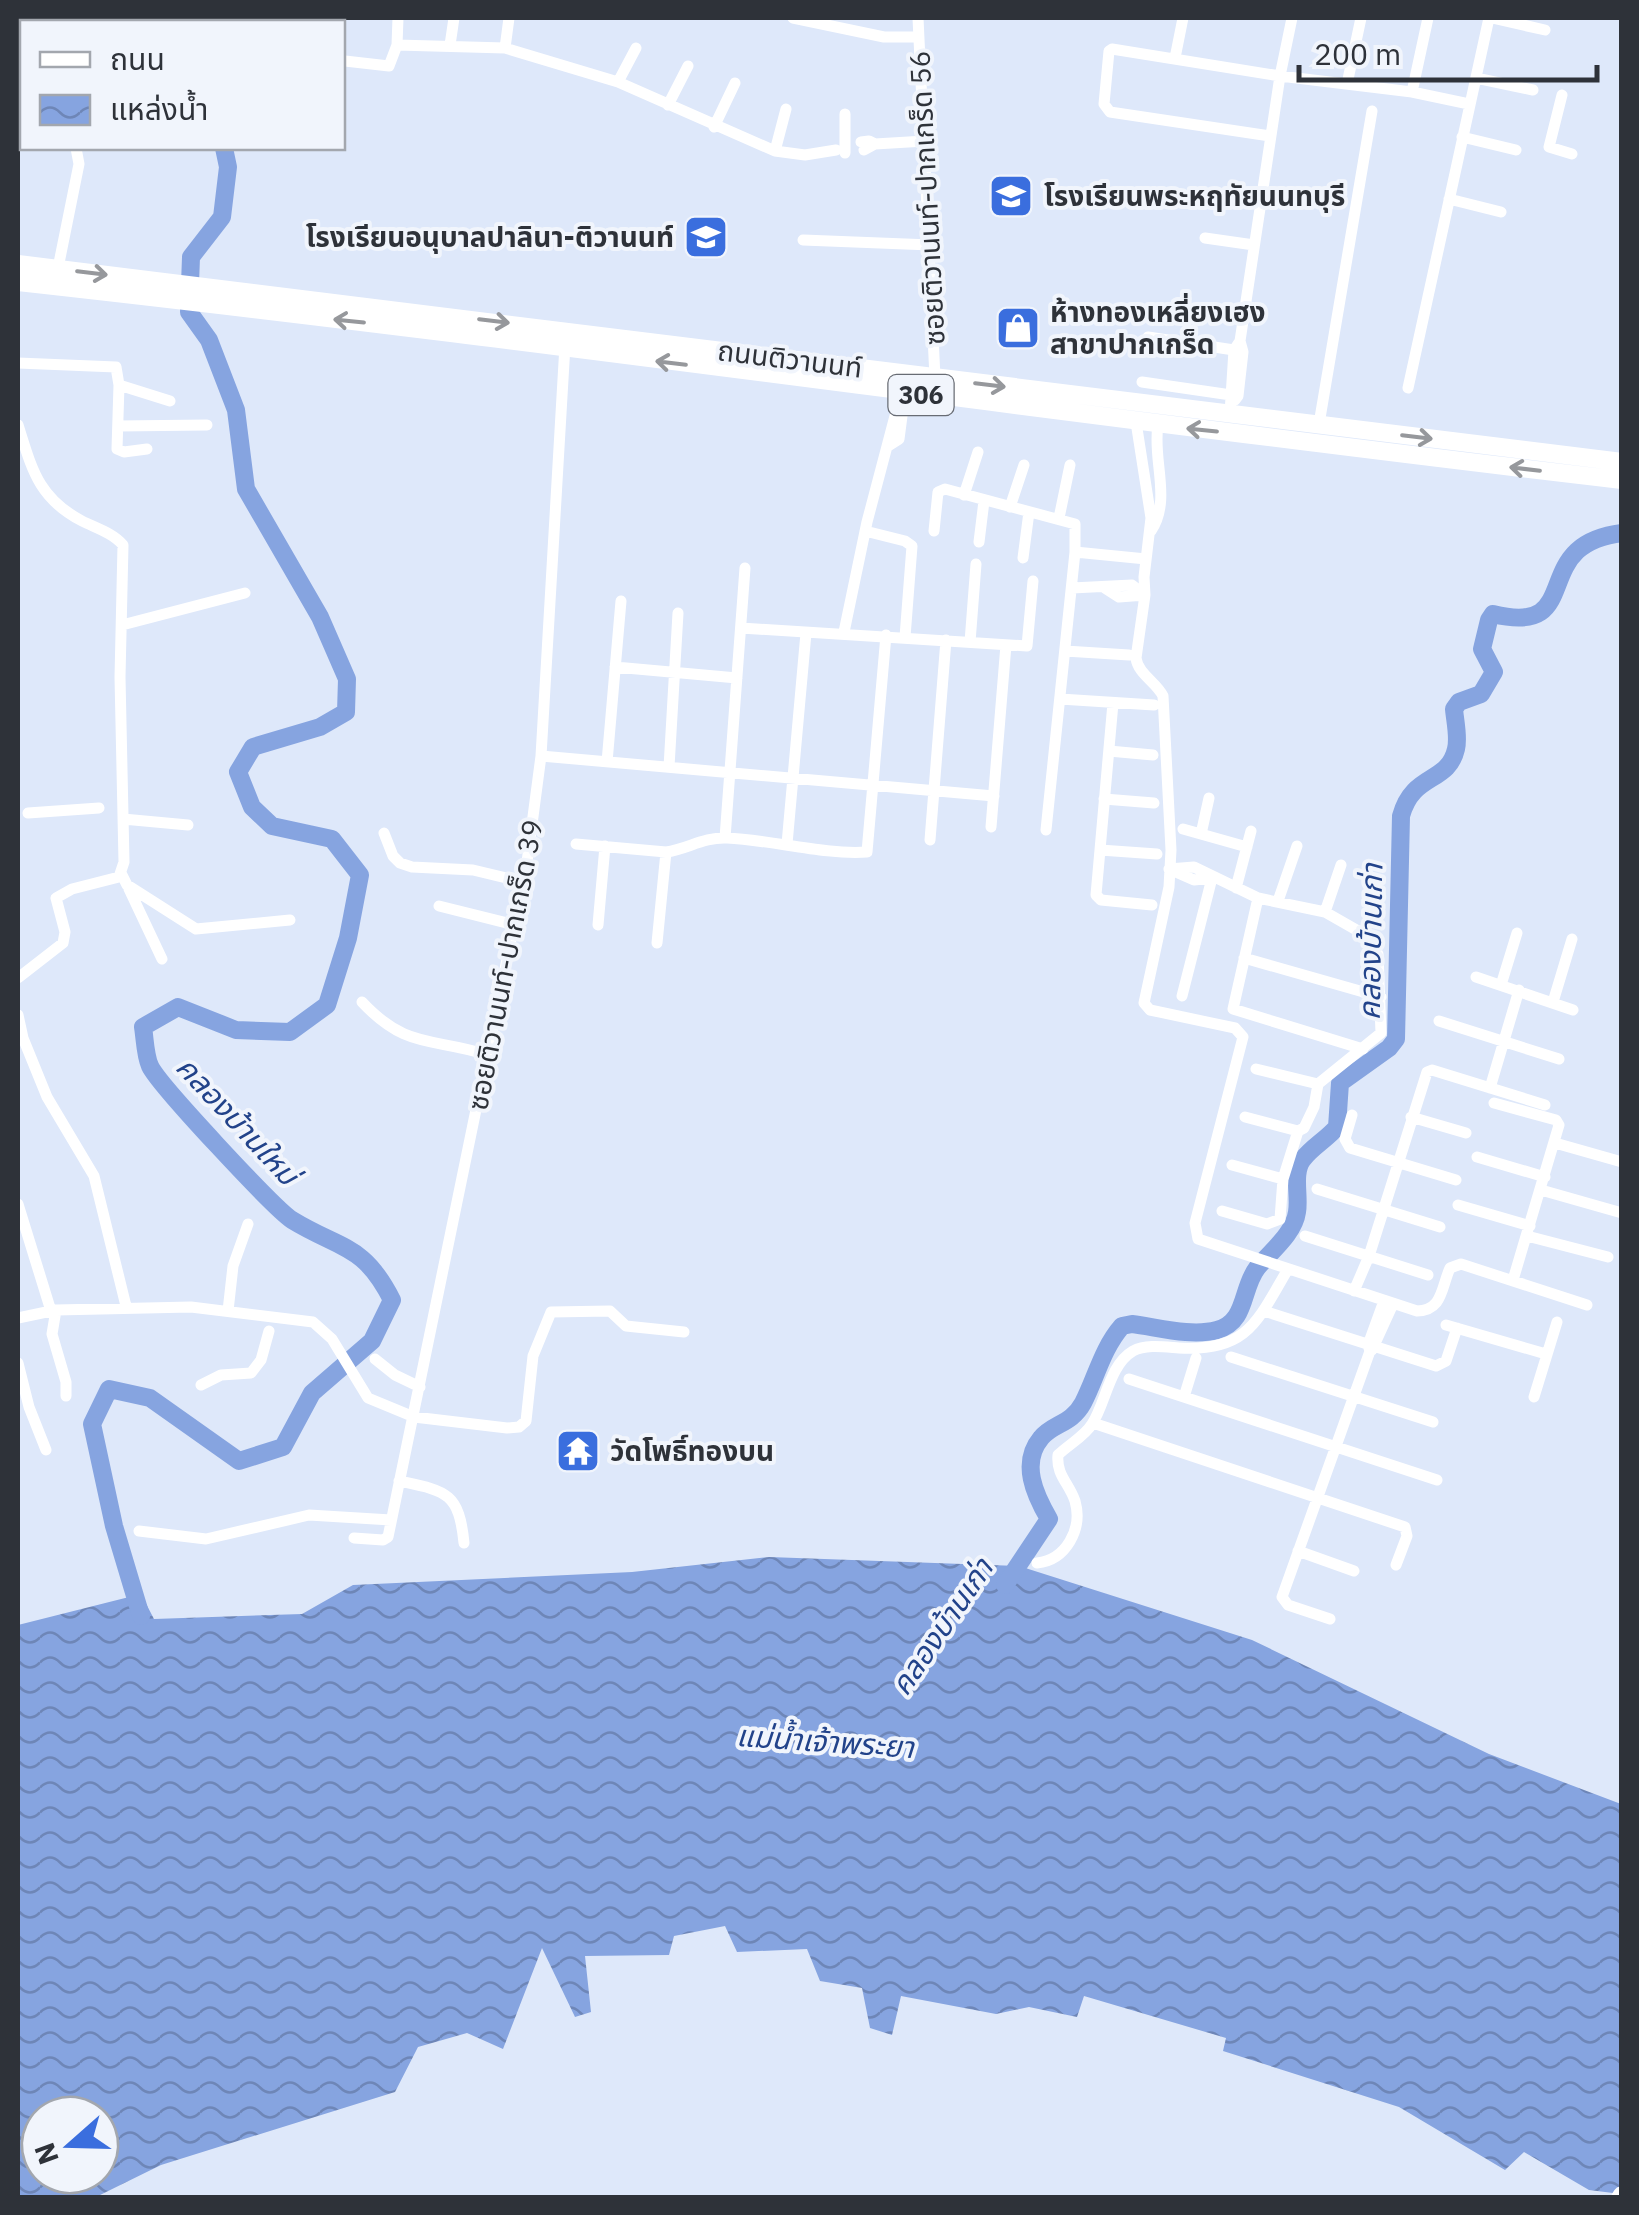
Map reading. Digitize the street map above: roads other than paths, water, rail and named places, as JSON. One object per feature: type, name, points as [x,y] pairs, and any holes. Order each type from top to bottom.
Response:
[{"type":"main road","name":"ถนนติวานนท์","points":[[18,264],[223,298],[566,340],[935,378],[1232,402],[1371,440],[1622,480]]},
{"type":"main road","name":"ถนนติวานนท์","points":[[18,282],[166,290]]},
{"type":"main road","name":"ถนนติวานนท์","points":[[566,340],[903,402],[1622,462]]},
{"type":"street","points":[[345,60],[389,66],[397,44],[398,18]]},
{"type":"street","points":[[450,45],[454,18]]},
{"type":"street","points":[[505,48],[509,18]]},
{"type":"street","points":[[792,18],[884,37],[919,37]]},
{"type":"street","name":"ซอยติวานนท์-ปากเกร็ด 56","points":[[918,18],[935,378]]},
{"type":"street","points":[[1175,58],[1183,18]]},
{"type":"street","points":[[1142,382],[1232,402],[1237,346],[1292,18]]},
{"type":"street","points":[[1347,84],[1361,18]]},
{"type":"street","points":[[1412,92],[1428,18]]},
{"type":"street","points":[[1408,388],[1490,18],[1545,30]]},
{"type":"street","points":[[397,44],[505,48],[618,82],[775,150],[805,155],[924,141]]},
{"type":"street","points":[[618,82],[636,48]]},
{"type":"street","points":[[1270,136],[1110,112],[1105,108],[1110,49],[1412,92],[1469,104]]},
{"type":"street","points":[[668,105],[688,66]]},
{"type":"street","points":[[1476,78],[1533,90]]},
{"type":"street","points":[[714,126],[735,83]]},
{"type":"street","points":[[1562,94],[1549,147],[1572,154]]},
{"type":"street","points":[[775,150],[786,109]]},
{"type":"street","points":[[1319,424],[1372,111]]},
{"type":"street","points":[[845,114],[854,148]]},
{"type":"street","points":[[1462,137],[1516,150]]},
{"type":"street","points":[[58,268],[80,164],[76,150]]},
{"type":"street","points":[[1449,199],[1502,212]]},
{"type":"street","points":[[1205,238],[1254,245]]},
{"type":"street","points":[[803,240],[931,246]]},
{"type":"street","points":[[1148,337],[1237,346]]},
{"type":"street","name":"ซอยติวานนท์-ปากเกร็ด 39","points":[[391,1520],[523,882],[541,756],[566,340]]},
{"type":"street","points":[[18,362],[116,367],[116,444],[119,451],[147,449]]},
{"type":"street","points":[[119,385],[170,401]]},
{"type":"street","points":[[844,632],[865,530],[895,416],[903,402]]},
{"type":"street","points":[[1136,422],[1150,498],[1145,594],[1136,658],[1137,666],[1163,696],[1169,869],[1166,904],[1144,1003],[1150,1010],[1235,1028],[1244,1037],[1194,1230],[1198,1238],[1417,1312],[1437,1305],[1454,1265],[1474,1266],[1587,1305]]},
{"type":"street","points":[[18,425],[49,499],[68,514],[116,538],[123,546],[121,812],[125,880],[162,959]]},
{"type":"street","points":[[118,426],[207,425]]},
{"type":"street","points":[[1149,534],[1159,520],[1160,509],[1158,425]]},
{"type":"street","points":[[964,495],[978,452]]},
{"type":"street","points":[[1010,508],[1024,465]]},
{"type":"street","points":[[1059,518],[1070,465]]},
{"type":"street","points":[[934,531],[938,492],[945,489],[1075,524],[1072,588],[1046,830]]},
{"type":"street","points":[[979,542],[984,501]]},
{"type":"street","points":[[1023,558],[1029,512]]},
{"type":"street","points":[[865,530],[905,540],[912,546],[905,637]]},
{"type":"street","points":[[1075,552],[1146,559]]},
{"type":"street","points":[[970,642],[976,564]]},
{"type":"street","points":[[725,838],[744,568]]},
{"type":"street","points":[[741,628],[1029,644],[1033,581]]},
{"type":"street","points":[[1072,588],[1132,585],[1145,594]]},
{"type":"street","points":[[122,625],[245,594]]},
{"type":"street","points":[[607,762],[621,601]]},
{"type":"street","points":[[669,767],[678,612]]},
{"type":"street","points":[[787,844],[806,632]]},
{"type":"street","points":[[576,844],[666,852],[700,839],[725,838],[868,852],[886,635]]},
{"type":"street","points":[[930,840],[946,640]]},
{"type":"street","points":[[991,827],[1006,644]]},
{"type":"street","points":[[1065,650],[1129,655]]},
{"type":"street","points":[[615,667],[737,678]]},
{"type":"street","points":[[1060,700],[1154,705]]},
{"type":"street","points":[[1113,702],[1096,895],[1101,900],[1152,905]]},
{"type":"street","points":[[1109,751],[1154,755]]},
{"type":"street","points":[[541,756],[994,796]]},
{"type":"street","points":[[1200,834],[1209,798]]},
{"type":"street","points":[[1104,799],[1154,803]]},
{"type":"street","points":[[28,814],[99,808]]},
{"type":"street","points":[[121,812],[188,825]]},
{"type":"street","points":[[1183,829],[1246,847]]},
{"type":"street","points":[[1236,888],[1250,831]]},
{"type":"street","points":[[384,833],[393,856],[400,862],[473,870],[523,882]]},
{"type":"street","points":[[598,924],[605,846]]},
{"type":"street","points":[[1278,902],[1297,846]]},
{"type":"street","points":[[1100,850],[1157,854]]},
{"type":"street","points":[[657,943],[666,852]]},
{"type":"street","points":[[1325,912],[1341,865]]},
{"type":"street","points":[[1169,869],[1194,880],[1212,878],[1258,898],[1325,912],[1375,945],[1381,997],[1380,1032],[1318,1084],[1314,1107],[1304,1128],[1298,1131],[1245,1117]]},
{"type":"street","points":[[1182,996],[1212,878]]},
{"type":"street","points":[[18,978],[64,943],[65,932],[55,902],[60,894],[125,880],[196,929],[290,920]]},
{"type":"street","points":[[1258,898],[1233,1004],[1238,1013],[1362,1049]]},
{"type":"street","points":[[438,906],[515,925]]},
{"type":"street","points":[[1501,984],[1517,932]]},
{"type":"street","points":[[1553,1002],[1572,939]]},
{"type":"street","points":[[1244,958],[1381,997]]},
{"type":"street","points":[[1476,978],[1573,1010]]},
{"type":"street","points":[[1490,1088],[1519,990]]},
{"type":"street","points":[[362,1002],[377,1018],[412,1040],[466,1048],[488,1056]]},
{"type":"street","points":[[18,1015],[47,1097],[94,1176],[126,1306]]},
{"type":"street","points":[[1439,1022],[1559,1058]]},
{"type":"street","points":[[1256,1069],[1318,1084]]},
{"type":"street","points":[[1354,1292],[1369,1256],[1426,1072],[1432,1070],[1544,1105]]},
{"type":"street","points":[[1494,1102],[1556,1120],[1559,1125],[1513,1280]]},
{"type":"street","points":[[1352,1115],[1346,1145],[1456,1180]]},
{"type":"street","points":[[1411,1117],[1466,1133]]},
{"type":"street","points":[[1222,1211],[1273,1224],[1280,1218],[1283,1179],[1298,1131]]},
{"type":"street","points":[[1555,1143],[1622,1162]]},
{"type":"street","points":[[1477,1157],[1622,1213]]},
{"type":"street","points":[[1232,1165],[1283,1179]]},
{"type":"street","points":[[1317,1189],[1440,1227]]},
{"type":"street","points":[[18,1204],[53,1310],[52,1334],[66,1382],[66,1396]]},
{"type":"street","points":[[1458,1205],[1608,1257]]},
{"type":"street","points":[[228,1311],[237,1250],[245,1229]]},
{"type":"street","points":[[1305,1236],[1428,1274]]},
{"type":"street","points":[[1037,1563],[1057,1558],[1066,1548],[1077,1522],[1075,1500],[1057,1468],[1058,1455],[1093,1423],[1116,1373],[1132,1352],[1159,1346],[1207,1348],[1235,1342],[1264,1311],[1285,1268]]},
{"type":"street","points":[[1330,1619],[1283,1602],[1282,1597],[1388,1302]]},
{"type":"street","points":[[18,1318],[53,1310],[126,1306],[228,1311],[269,1323],[313,1322],[338,1349],[368,1398],[414,1417],[519,1427],[526,1421],[533,1356],[554,1310],[610,1311],[626,1326],[684,1332]]},
{"type":"street","points":[[1264,1311],[1371,1347],[1442,1365],[1451,1326],[1546,1354]]},
{"type":"street","points":[[1534,1396],[1557,1322]]},
{"type":"street","points":[[201,1385],[221,1375],[251,1373],[261,1360],[269,1323]]},
{"type":"street","points":[[1230,1357],[1433,1422]]},
{"type":"street","points":[[1184,1397],[1196,1358]]},
{"type":"street","points":[[375,1360],[420,1386]]},
{"type":"street","points":[[18,1363],[28,1407],[46,1450]]},
{"type":"street","points":[[1129,1379],[1437,1480]]},
{"type":"street","points":[[1093,1423],[1405,1527],[1407,1536],[1396,1565]]},
{"type":"street","points":[[399,1481],[438,1489],[453,1499],[461,1514],[464,1543]]},
{"type":"street","points":[[139,1532],[206,1539],[309,1516],[391,1520],[386,1540],[354,1538]]},
{"type":"street","points":[[1298,1551],[1354,1571]]},
{"type":"water","name":"แม่น้ำเจ้าพระยา","points":[[769,1557],[1019,1566],[1252,1640],[1489,1754],[1621,1804],[1621,2194],[1589,2190],[1524,2152],[1505,2170],[1399,2107],[1223,2051],[1226,2038],[1084,1996],[1077,2017],[1029,2007],[996,2014],[901,1996],[892,2035],[870,2028],[862,1988],[820,1981],[807,1949],[737,1952],[725,1926],[674,1936],[669,1955],[585,1956],[591,2012],[575,2017],[542,1948],[503,2049],[467,2033],[418,2047],[395,2092],[161,2165],[120,2185],[120,2095],[20,2095],[20,2195],[100,2195],[18,2197],[18,1625],[141,1594],[154,1619],[302,1614],[353,1585],[632,1572]]},
{"type":"waterway","name":"คลองบ้านใหม่","points":[[141,1616],[114,1526],[92,1424],[109,1389],[150,1398],[239,1461],[283,1447],[312,1393],[372,1341],[392,1300],[361,1258],[292,1220],[263,1193],[173,1096],[150,1066],[146,1052],[143,1027],[178,1007],[236,1030],[290,1032],[327,1005],[348,938],[360,875],[332,839],[272,826],[252,807],[238,772],[253,747],[320,727],[346,712],[347,679],[320,617],[246,489],[236,410],[209,340],[189,312],[191,257],[222,217],[228,167],[224,150]]},
{"type":"waterway","name":"คลองบ้านเก่า","points":[[1005,1585],[1049,1519],[1032,1479],[1031,1458],[1041,1438],[1078,1410],[1109,1344],[1122,1326],[1207,1332],[1234,1320],[1252,1276],[1295,1220],[1300,1165],[1337,1127],[1340,1083],[1396,1039],[1401,816],[1414,792],[1452,760],[1457,739],[1454,709],[1459,702],[1481,694],[1494,672],[1482,649],[1489,620],[1493,614],[1516,618],[1543,610],[1577,551],[1598,539],[1622,533]]},
{"type":"place","name":"โรงเรียนพระหฤทัยนนทบุรี","points":[[1011,196]]},
{"type":"place","name":"โรงเรียนอนุบาลปาลินา-ติวานนท์","points":[[706,237]]},
{"type":"place","name":"ห้างทองเหลี่ยงเฮง สาขาปากเกร็ด","points":[[1018,328]]},
{"type":"place","name":"วัดโพธิ์ทองบน","points":[[578,1451]]}]
